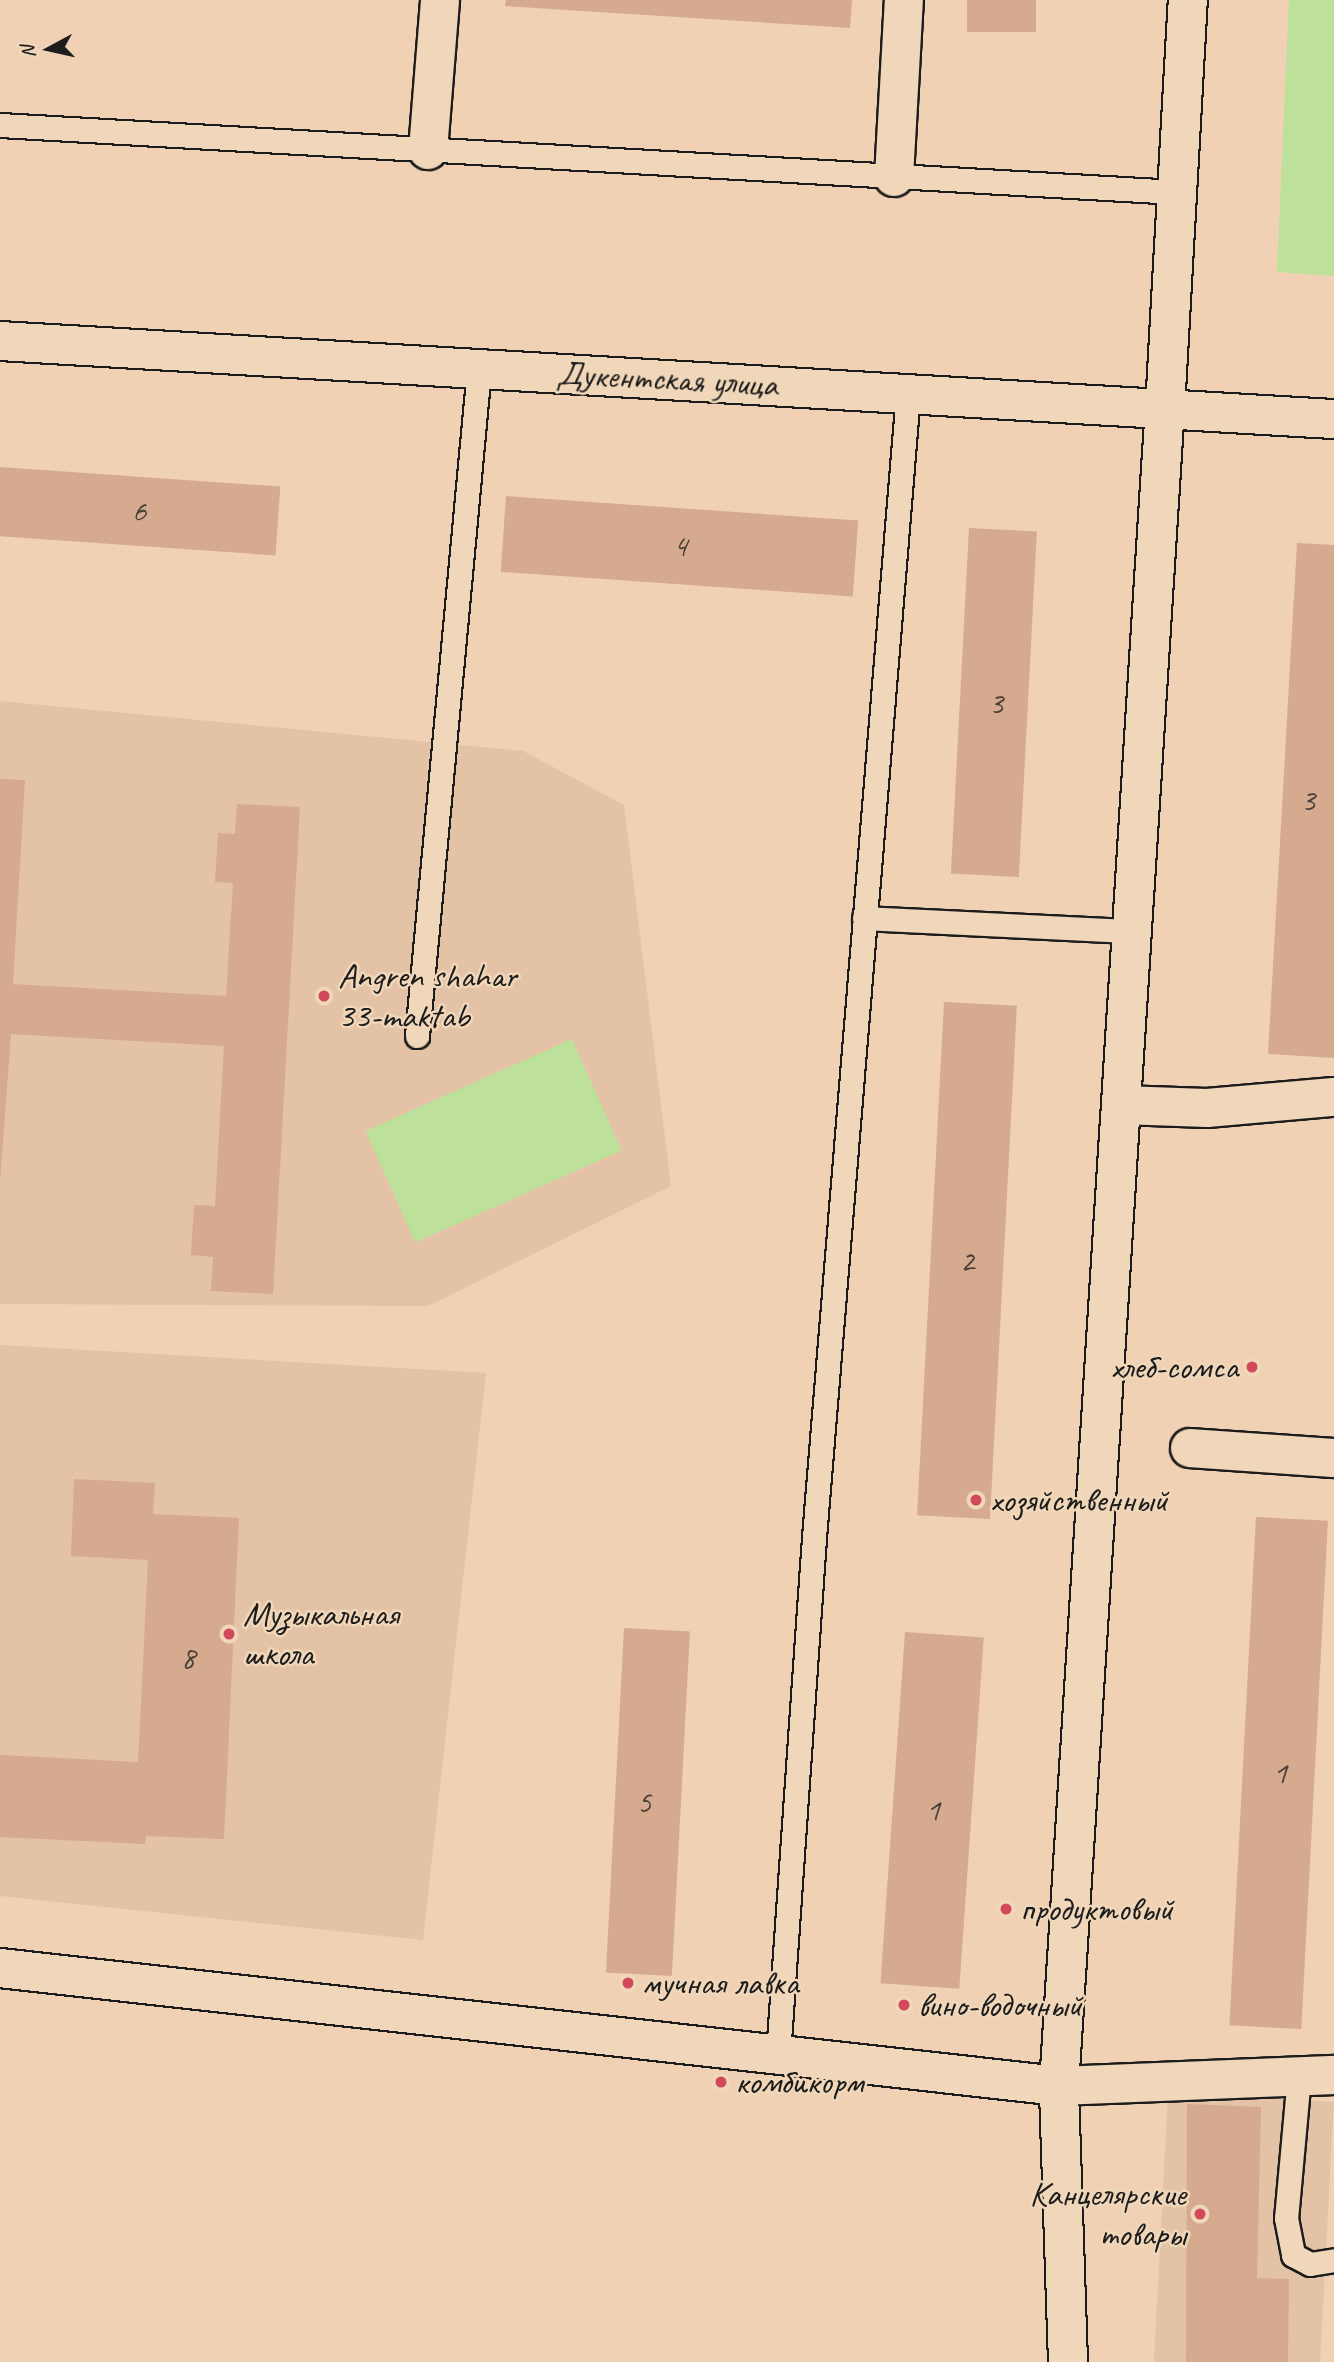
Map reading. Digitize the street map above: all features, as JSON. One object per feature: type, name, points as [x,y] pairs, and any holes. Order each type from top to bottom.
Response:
[{"type":"main road","points":[[428,150],[440,0]]},
{"type":"main road","points":[[894,177],[904,0]]},
{"type":"main road","points":[[1068,2362],[1059,2086],[1165,408],[1188,0]]},
{"type":"main road","name":"Дукентская улица","points":[[0,341],[1334,419]]},
{"type":"main road","points":[[1121,1105],[1208,1108],[1334,1097]]},
{"type":"main road","points":[[1190,1448],[1334,1458]]},
{"type":"main road","points":[[0,1968],[1059,2086],[1317,2075]]},
{"type":"lane","points":[[0,125],[1178,192]]},
{"type":"lane","points":[[417,1036],[479,369]]},
{"type":"lane","points":[[778,2055],[813,1550],[908,393]]},
{"type":"lane","points":[[864,918],[1132,931]]},
{"type":"lane","points":[[1317,2075],[1286,2218],[1293,2255],[1310,2264],[1334,2260]]},
{"type":"shaded area","name":"Angren shahar 33-maktab","points":[[0,701],[523,751],[624,805],[671,1186],[428,1306],[0,1304]]},
{"type":"shaded area","name":"Музыкальная школа","points":[[0,1345],[486,1373],[423,1940],[0,1896]]},
{"type":"shaded area","points":[[1168,2093],[1334,2102],[1320,2362],[1154,2362]]},
{"type":"green space","points":[[1289,0],[1334,0],[1334,276],[1277,272]]},
{"type":"green space","points":[[572,1039],[622,1150],[415,1242],[366,1131]]},
{"type":"building","points":[[506,0],[852,0],[850,28],[505,6]]},
{"type":"building","points":[[967,0],[1036,0],[1036,32],[967,32]]},
{"type":"building","points":[[0,467],[280,487],[276,555],[0,536]]},
{"type":"building","points":[[506,496],[858,521],[853,596],[501,572]]},
{"type":"building","points":[[969,528],[1037,532],[1019,877],[951,874]]},
{"type":"building","points":[[1297,543],[1334,545],[1334,1058],[1268,1054]]},
{"type":"building","points":[[0,779],[25,780],[13,984],[226,996],[233,883],[215,882],[218,833],[235,834],[237,804],[300,807],[273,1294],[211,1291],[213,1257],[191,1255],[194,1205],[215,1206],[224,1046],[11,1034],[0,1181]]},
{"type":"building","points":[[944,1002],[1017,1006],[990,1519],[917,1515]]},
{"type":"building","points":[[74,1479],[155,1483],[153,1514],[239,1518],[224,1839],[146,1836],[145,1844],[0,1837],[0,1755],[138,1762],[148,1560],[71,1556]]},
{"type":"building","points":[[1256,1517],[1328,1521],[1301,2029],[1229,2025]]},
{"type":"building","points":[[624,1628],[690,1631],[672,1976],[606,1973]]},
{"type":"building","points":[[905,1632],[984,1638],[959,1989],[880,1983]]},
{"type":"building","points":[[1187,2104],[1261,2107],[1257,2278],[1289,2279],[1288,2362],[1186,2362]]},
{"type":"place","name":"Angren shahar 33-maktab","points":[[324,996]]},
{"type":"place","name":"хлеб-сомса","points":[[1252,1367]]},
{"type":"place","name":"хозяйственный","points":[[976,1500]]},
{"type":"place","name":"Музыкальная школа","points":[[229,1634]]},
{"type":"place","name":"продуктовый","points":[[1006,1909]]},
{"type":"place","name":"мучная лавка","points":[[628,1983]]},
{"type":"place","name":"вино-водочный","points":[[904,2005]]},
{"type":"place","name":"комбикорм","points":[[721,2082]]},
{"type":"place","name":"Канцелярские товары","points":[[1200,2214]]}]
